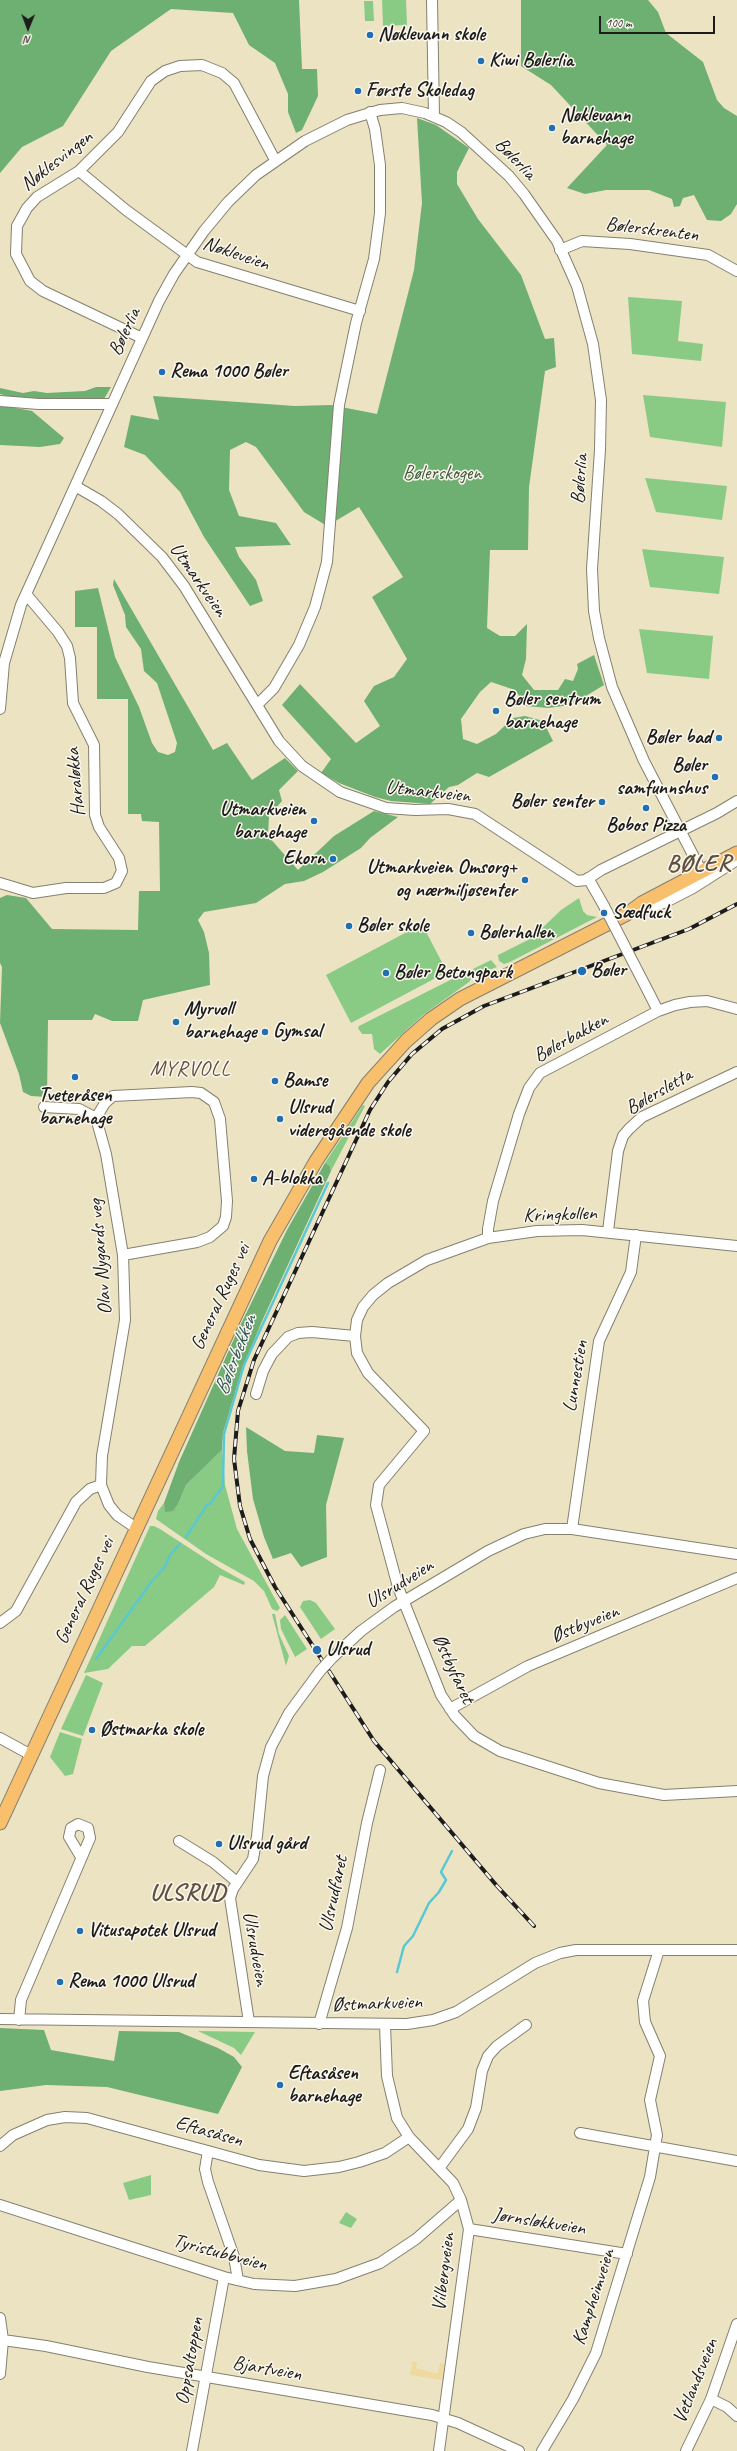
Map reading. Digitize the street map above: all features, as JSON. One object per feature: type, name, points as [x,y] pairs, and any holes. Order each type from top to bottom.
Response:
[{"type":"main road","name":"General Ruges vei","points":[[0,1823],[272,1236],[328,1142],[377,1072],[419,1029],[450,1006],[488,984],[627,914],[642,903],[704,876],[737,853]]},
{"type":"street","points":[[432,0],[434,116]]},
{"type":"street","name":"Nøklesvingen","points":[[142,338],[43,291],[30,281],[18,261],[16,232],[26,208],[38,197],[79,171],[118,132],[151,81],[173,68],[195,64],[216,70],[234,83],[275,160]]},
{"type":"street","name":"Bølerlia","points":[[0,709],[4,663],[16,617],[142,338],[174,274],[228,202],[275,160],[330,128],[370,112],[402,108],[434,116],[461,132],[509,176],[541,218],[560,250],[577,286],[589,325],[601,400],[600,450],[592,569],[594,611],[599,638],[618,701],[644,761],[704,876]]},
{"type":"street","points":[[257,706],[274,688],[299,645],[315,607],[323,579],[330,540],[339,405],[360,311],[374,259],[380,213],[380,165],[375,129],[370,112]]},
{"type":"street","name":"Nøkleveien","points":[[79,171],[121,207],[187,255],[214,269],[360,311]]},
{"type":"street","name":"Bølerskrenten","points":[[560,250],[582,242],[630,244],[708,255],[737,271]]},
{"type":"street","points":[[0,401],[39,404],[112,404]]},
{"type":"street","name":"Utmarkveien","points":[[75,486],[96,497],[118,514],[162,557],[184,586],[273,732],[294,758],[316,777],[340,792],[386,808],[415,810],[448,809],[471,813],[484,819],[574,879],[580,881],[588,878]]},
{"type":"street","name":"Haraløkka","points":[[0,883],[33,893],[66,888],[104,888],[116,883],[122,871],[119,858],[99,827],[96,815],[94,745],[73,702],[70,658],[66,646],[58,632],[26,594]]},
{"type":"street","points":[[658,1011],[588,878],[737,801]]},
{"type":"street","name":"General Ruges vei","points":[[704,876],[737,860]]},
{"type":"street","name":"Bølerbakken","points":[[488,1238],[488,1229],[500,1178],[519,1114],[533,1081],[552,1066],[658,1011],[695,1001],[721,1003],[737,1009]]},
{"type":"street","name":"Bølersletta","points":[[608,1231],[618,1151],[629,1129],[642,1117],[737,1072]]},
{"type":"street","points":[[44,1107],[79,1109],[96,1118],[105,1103],[113,1096],[192,1092],[201,1094],[214,1102],[220,1119],[228,1202],[223,1226],[210,1237],[197,1242],[123,1255]]},
{"type":"street","name":"Olav Nygards veg","points":[[96,1118],[106,1154],[123,1255],[124,1334],[102,1456],[101,1485],[106,1498],[116,1515],[136,1528]]},
{"type":"street","name":"Kringkollen","points":[[424,1431],[368,1373],[357,1353],[355,1336],[357,1320],[363,1307],[373,1295],[395,1284],[427,1260],[488,1238],[555,1229],[608,1231],[737,1246]]},
{"type":"street","name":"Lunnestien","points":[[572,1529],[599,1341],[631,1272],[636,1235]]},
{"type":"street","points":[[256,1394],[263,1371],[272,1354],[288,1338],[298,1333],[312,1332],[355,1336]]},
{"type":"street","name":"Østbyfaret","points":[[424,1431],[386,1474],[379,1485],[376,1498],[389,1555],[404,1601],[434,1679],[450,1709],[474,1736],[500,1752],[588,1780],[657,1794],[680,1795],[737,1791]]},
{"type":"street","points":[[0,1623],[16,1610],[76,1502],[90,1489],[101,1485]]},
{"type":"street","name":"Ulsrudveien","points":[[250,2022],[230,1902],[231,1893],[249,1865],[256,1846],[263,1776],[271,1747],[292,1707],[320,1671],[360,1631],[404,1601],[512,1538],[544,1529],[572,1529],[737,1554]]},
{"type":"street","name":"Østbyveien","points":[[450,1709],[528,1666],[737,1578]]},
{"type":"street","points":[[0,1738],[31,1755]]},
{"type":"street","name":"Ulsrudfaret","points":[[319,2024],[347,1928],[367,1823],[380,1770]]},
{"type":"street","points":[[179,1841],[213,1862],[237,1882]]},
{"type":"street","points":[[19,2020],[21,2000],[81,1857]]},
{"type":"street","name":"Østmarkveien","points":[[0,2019],[385,2025],[425,2022],[449,2015],[535,1963],[560,1953],[576,1950],[737,1950]]},
{"type":"street","name":"Kampheimveien","points":[[542,2451],[596,2353],[650,2177],[657,2131],[650,2108],[650,2100],[660,2056],[643,2012],[646,1992],[659,1950]]},
{"type":"street","name":"Vilbergveien","points":[[385,2025],[389,2093],[397,2118],[409,2137],[453,2183],[461,2200],[469,2229],[439,2451]]},
{"type":"street","points":[[440,2168],[468,2129],[476,2108],[482,2071],[488,2056],[500,2043],[526,2025]]},
{"type":"street","name":"Eftasåsen","points":[[0,2146],[13,2135],[34,2124],[52,2119],[73,2117],[109,2122],[259,2165],[304,2171],[339,2167],[359,2162],[385,2153],[409,2137]]},
{"type":"street","points":[[580,2133],[656,2145],[737,2161]]},
{"type":"street","points":[[208,2151],[205,2169],[208,2182],[234,2257],[238,2280]]},
{"type":"street","name":"Tyristubbveien","points":[[0,2205],[238,2280],[271,2286],[295,2286],[322,2282],[380,2263],[402,2249],[461,2200]]},
{"type":"street","name":"Jørnsløkkveien","points":[[469,2229],[627,2254]]},
{"type":"street","name":"Oppsaltoppen","points":[[192,2451],[224,2276]]},
{"type":"street","points":[[0,2318],[3,2340],[0,2374]]},
{"type":"street","name":"Vetlandsveien","points":[[686,2451],[710,2399],[737,2324]]},
{"type":"street","name":"Bjartveien","points":[[3,2340],[81,2352],[148,2367],[443,2418],[519,2451]]},
{"type":"street","points":[[710,2399],[727,2408],[737,2416]]},
{"type":"green space","points":[[0,0],[299,0],[302,69],[317,69],[318,96],[302,130],[296,133],[288,112],[288,94],[275,63],[249,45],[233,13],[171,9],[111,51],[63,126],[22,147],[0,173]]},
{"type":"green space","points":[[382,0],[406,0],[407,25],[383,26]]},
{"type":"green space","points":[[521,0],[648,0],[658,12],[666,33],[703,62],[717,100],[724,108],[737,116],[737,204],[731,214],[721,221],[707,220],[694,195],[683,198],[680,206],[674,207],[672,199],[649,190],[606,190],[585,194],[567,188],[607,145],[551,85],[521,66]]},
{"type":"green space","points":[[364,1],[373,1],[374,21],[365,21]]},
{"type":"green space","name":"Bølerskogen","points":[[417,118],[436,125],[469,148],[457,172],[457,184],[478,219],[521,275],[545,339],[554,338],[556,367],[545,371],[529,487],[528,550],[490,550],[487,628],[500,636],[515,636],[527,624],[526,659],[522,675],[534,690],[558,690],[565,679],[573,681],[578,669],[577,664],[594,655],[604,685],[571,705],[548,708],[526,706],[515,690],[491,682],[480,692],[461,719],[463,739],[477,744],[496,734],[513,718],[525,716],[543,721],[553,741],[489,777],[477,773],[458,785],[449,787],[430,804],[391,801],[375,797],[339,783],[321,773],[331,759],[282,705],[300,684],[356,743],[380,726],[364,701],[374,686],[394,677],[407,659],[372,597],[403,577],[359,507],[327,526],[304,512],[256,447],[246,442],[230,450],[229,490],[239,516],[276,523],[291,545],[235,547],[239,557],[256,580],[263,601],[250,606],[204,537],[180,492],[145,455],[124,447],[131,415],[159,420],[153,396],[295,406],[331,405],[377,414],[414,270],[422,203]]},
{"type":"green space","points":[[628,297],[682,301],[678,341],[703,344],[701,361],[632,354]]},
{"type":"green space","points":[[96,387],[111,387],[104,399],[71,400],[10,397],[0,394],[0,388],[23,393],[34,391],[47,393],[85,391]]},
{"type":"green space","points":[[643,395],[726,402],[722,447],[650,437]]},
{"type":"green space","points":[[0,405],[32,411],[64,438],[60,444],[40,447],[0,445]]},
{"type":"green space","points":[[645,478],[727,486],[722,520],[656,512]]},
{"type":"green space","points":[[642,549],[724,557],[719,594],[650,587]]},
{"type":"green space","points":[[114,579],[213,750],[227,743],[252,780],[285,758],[298,771],[279,790],[282,801],[269,816],[268,836],[298,870],[334,836],[374,811],[398,817],[370,838],[361,848],[323,872],[304,881],[285,884],[256,903],[204,912],[198,920],[204,932],[209,953],[210,985],[143,1000],[138,1021],[112,1021],[95,1014],[92,1020],[48,1020],[47,1097],[31,1096],[23,1092],[19,1074],[0,1023],[2,967],[0,963],[0,898],[7,895],[26,898],[52,929],[138,930],[139,891],[160,891],[159,822],[142,821],[141,814],[128,814],[128,699],[97,699],[97,627],[75,627],[75,591],[98,588],[115,657],[139,707],[152,743],[158,752],[168,755],[175,752],[177,743],[157,683],[144,671],[141,649],[126,627],[125,615],[113,585]]},
{"type":"green space","points":[[639,629],[713,636],[709,679],[647,673]]},
{"type":"green space","points":[[579,898],[583,911],[587,915],[597,917],[510,962],[504,964],[499,961],[498,955],[532,938],[561,910]]},
{"type":"green space","name":"Bøler Betongpark","points":[[422,924],[447,972],[351,1023],[326,975]]},
{"type":"green space","points":[[491,960],[497,967],[478,974],[474,972],[473,969]]},
{"type":"green space","points":[[466,972],[471,979],[469,982],[423,1015],[380,1054],[374,1049],[372,1034],[362,1034],[358,1028],[359,1026]]},
{"type":"green space","points":[[363,1105],[365,1106],[331,1171],[330,1166],[325,1163]]},
{"type":"green space","points":[[325,1163],[330,1166],[331,1171],[263,1319],[242,1369],[223,1433],[222,1450],[186,1485],[179,1502],[173,1511],[165,1512],[164,1503],[179,1462],[238,1330],[287,1230]]},
{"type":"green space","points":[[246,1427],[285,1451],[314,1453],[317,1435],[344,1438],[326,1505],[327,1557],[301,1567],[291,1553],[273,1559],[264,1537],[253,1499],[247,1451]]},
{"type":"green space","points":[[222,1450],[225,1485],[237,1529],[280,1608],[277,1611],[272,1609],[264,1591],[254,1581],[206,1554],[156,1519],[158,1511],[164,1503],[166,1512],[179,1502],[186,1485]]},
{"type":"green space","points":[[150,1526],[160,1529],[220,1568],[245,1582],[244,1585],[220,1575],[214,1587],[145,1646],[132,1646],[108,1669],[84,1673]]},
{"type":"green space","points":[[310,1600],[316,1603],[335,1629],[321,1639],[300,1607],[303,1601]]},
{"type":"green space","points":[[272,1614],[275,1614],[279,1634],[289,1656],[286,1666]]},
{"type":"green space","points":[[285,1615],[307,1649],[295,1657],[281,1629],[280,1620]]},
{"type":"green space","points":[[86,1675],[103,1683],[83,1736],[61,1729]]},
{"type":"green space","points":[[60,1732],[82,1739],[73,1774],[65,1776],[50,1757]]},
{"type":"green space","points":[[0,2028],[44,2030],[51,2050],[114,2061],[119,2031],[179,2032],[218,2048],[234,2057],[242,2067],[218,2114],[107,2087],[46,2085],[0,2091]]},
{"type":"green space","points":[[198,2031],[255,2032],[241,2055],[234,2048]]},
{"type":"green space","points":[[151,2175],[151,2195],[129,2200],[123,2183]]},
{"type":"green space","points":[[346,2212],[357,2219],[351,2228],[339,2223]]},
{"type":"sand","points":[[413,2361],[417,2362],[416,2368],[438,2374],[440,2363],[444,2364],[443,2380],[410,2375]]},
{"type":"waterway","name":"Bølerbekken","points":[[186,1537],[207,1505],[210,1504],[223,1486],[224,1434],[244,1365],[328,1183]]},
{"type":"waterway","name":"Bølerbekken","points":[[96,1659],[152,1581],[165,1567],[170,1555],[180,1544]]},
{"type":"waterway","points":[[397,1972],[404,1946],[413,1936],[429,1903],[439,1892],[446,1880],[441,1872],[452,1851]]},
{"type":"railway","points":[[534,1926],[497,1886],[374,1741],[275,1587],[250,1539],[240,1506],[234,1459],[238,1411],[254,1360],[370,1110],[388,1082],[412,1054],[442,1029],[484,1006],[689,929],[737,904]]},
{"type":"place","name":"Nøklevann skole","points":[[370,35]]},
{"type":"place","name":"Kiwi Bølerlia","points":[[481,61]]},
{"type":"place","name":"Første Skoledag","points":[[358,91]]},
{"type":"place","name":"Nøklevann barnehage","points":[[552,128]]},
{"type":"place","name":"Rema 1000 Bøler","points":[[162,372]]},
{"type":"place","name":"Bøler sentrum barnehage","points":[[496,711]]},
{"type":"place","name":"Bøler bad","points":[[719,738]]},
{"type":"place","name":"Bøler samfunnshus","points":[[715,777]]},
{"type":"place","name":"Bøler senter","points":[[602,802]]},
{"type":"place","name":"Bobos Pizza","points":[[646,808]]},
{"type":"place","name":"Utmarkveien barnehage","points":[[314,821]]},
{"type":"place","name":"Ekorn","points":[[333,859]]},
{"type":"place","name":"Utmarkveien Omsorg+ og nærmiljøsenter","points":[[525,880]]},
{"type":"place","name":"Sædfuck","points":[[604,913]]},
{"type":"place","name":"Bøler skole","points":[[349,926]]},
{"type":"place","name":"Bølerhallen","points":[[471,933]]},
{"type":"place","name":"Bøler","points":[[582,971]]},
{"type":"place","name":"Bøler Betongpark","points":[[386,973]]},
{"type":"place","name":"Myrvoll barnehage","points":[[176,1022]]},
{"type":"place","name":"Gymsal","points":[[265,1032]]},
{"type":"place","name":"Tveteråsen barnehage","points":[[75,1077]]},
{"type":"place","name":"Bamse","points":[[275,1081]]},
{"type":"place","name":"Ulsrud videregående skole","points":[[280,1119]]},
{"type":"place","name":"A-blokka","points":[[254,1179]]},
{"type":"place","name":"Ulsrud","points":[[317,1650]]},
{"type":"place","name":"Østmarka skole","points":[[92,1730]]},
{"type":"place","name":"Ulsrud gård","points":[[219,1844]]},
{"type":"place","name":"Vitusapotek Ulsrud","points":[[80,1931]]},
{"type":"place","name":"Rema 1000 Ulsrud","points":[[60,1982]]},
{"type":"place","name":"Eftasåsen barnehage","points":[[280,2085]]},
{"type":"district","name":"BØLER","points":[[699,865]]},
{"type":"district","name":"MYRVOLL","points":[[190,1069]]},
{"type":"district","name":"ULSRUD","points":[[188,1894]]}]
